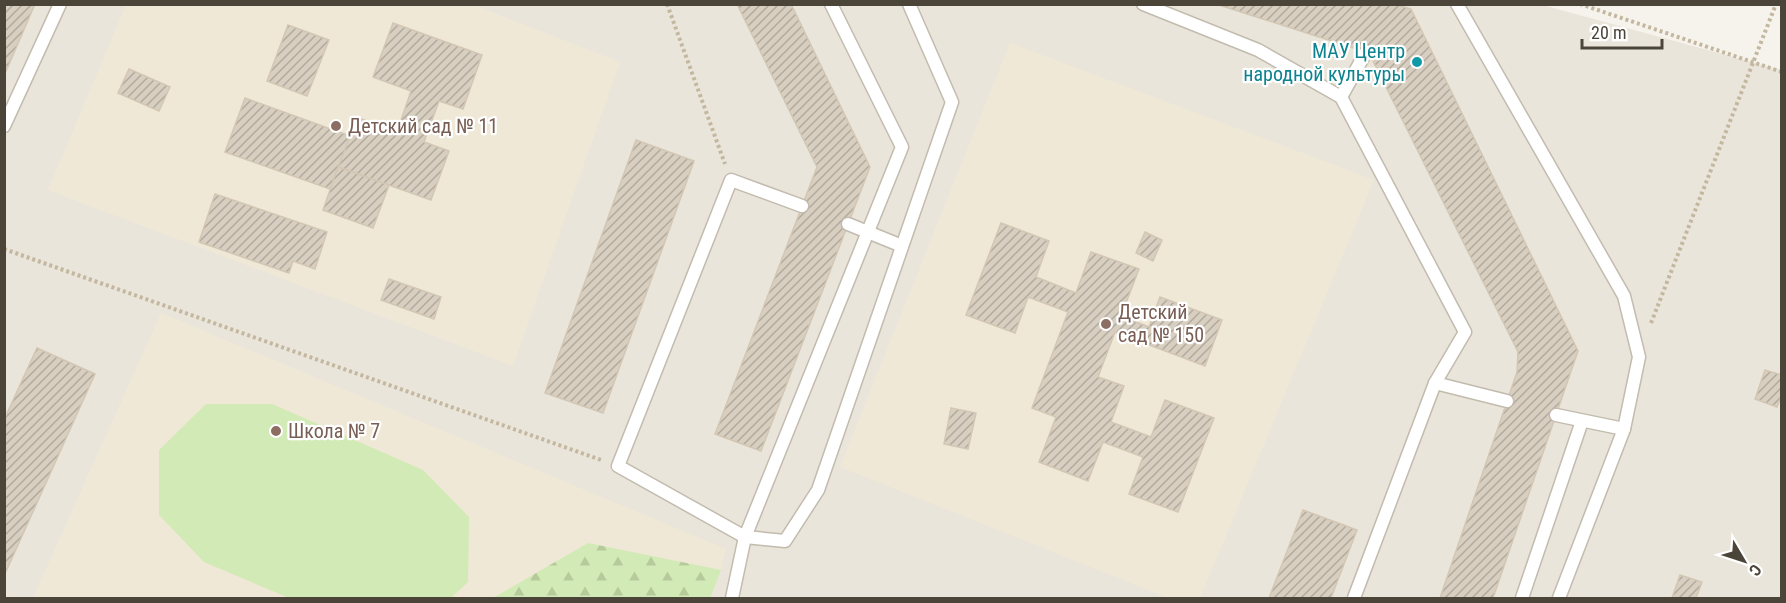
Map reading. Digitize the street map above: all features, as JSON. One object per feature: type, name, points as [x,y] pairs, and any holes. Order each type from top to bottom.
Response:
[{"type":"lane","points":[[4,126],[60,4]]},
{"type":"lane","points":[[732,598],[745,537],[902,147],[831,4]]},
{"type":"lane","points":[[802,206],[731,180],[618,466],[745,537],[785,541],[818,490],[952,102],[909,4]]},
{"type":"lane","points":[[1143,4],[1258,50],[1341,97],[1465,332],[1435,383],[1354,598]]},
{"type":"lane","points":[[1457,4],[1624,296],[1639,357],[1624,429],[1559,598]]},
{"type":"lane","points":[[1341,97],[1366,52]]},
{"type":"lane","points":[[848,224],[902,246]]},
{"type":"lane","points":[[1435,383],[1507,402]]},
{"type":"lane","points":[[1556,415],[1624,429]]},
{"type":"lane","points":[[1522,598],[1582,421]]},
{"type":"path","points":[[667,4],[731,180]]},
{"type":"path","points":[[1580,4],[1782,72]]},
{"type":"path","points":[[1639,357],[1776,4]]},
{"type":"path","points":[[4,249],[618,466]]},
{"type":"shaded area","points":[[1539,4],[1781,70],[1781,598],[5,598],[4,5]]},
{"type":"shaded area","name":"Детский сад № 11","points":[[126,5],[473,5],[620,62],[513,366],[48,190]]},
{"type":"shaded area","name":"Детский сад № 150","points":[[1010,43],[1374,180],[1200,598],[1168,598],[840,467]]},
{"type":"shaded area","name":"Школа № 7","points":[[161,313],[726,549],[710,598],[33,598]]},
{"type":"green space","points":[[206,404],[272,404],[423,470],[469,517],[468,582],[451,598],[289,598],[204,562],[159,515],[159,450]]},
{"type":"green space","points":[[588,543],[721,570],[710,598],[493,598]]},
{"type":"building","points":[[4,4],[35,4],[4,76]]},
{"type":"building","points":[[737,4],[791,4],[870,167],[761,451],[715,434],[817,167]]},
{"type":"building","points":[[1216,4],[1395,4],[1411,9],[1578,351],[1493,598],[1440,598],[1517,372],[1518,352],[1369,53]]},
{"type":"building","points":[[393,23],[482,55],[463,109],[439,101],[424,142],[449,151],[431,200],[338,167],[356,117],[397,132],[411,91],[373,77]]},
{"type":"building","points":[[288,25],[329,40],[307,96],[267,81]]},
{"type":"building","points":[[129,69],[170,87],[159,111],[118,93]]},
{"type":"building","points":[[245,98],[350,136],[330,189],[225,152]]},
{"type":"building","points":[[636,140],[694,161],[603,413],[545,393]]},
{"type":"building","points":[[338,167],[389,185],[373,228],[323,210]]},
{"type":"building","points":[[215,194],[327,232],[315,269],[293,261],[289,273],[199,242]]},
{"type":"building","points":[[1001,223],[1049,241],[1036,277],[1076,293],[1091,252],[1139,269],[1121,316],[1149,327],[1160,297],[1222,320],[1205,366],[1115,332],[1098,377],[1124,386],[1111,422],[1151,437],[1165,400],[1214,418],[1178,512],[1129,494],[1143,457],[1103,442],[1088,481],[1039,462],[1056,417],[1032,408],[1068,312],[1028,297],[1015,333],[966,315]]},
{"type":"building","points":[[1145,232],[1162,240],[1153,261],[1136,253]]},
{"type":"building","points":[[389,279],[441,297],[434,319],[381,300]]},
{"type":"building","points":[[37,348],[95,374],[4,576],[4,420]]},
{"type":"building","points":[[1765,370],[1782,375],[1782,394],[1777,407],[1755,399]]},
{"type":"building","points":[[951,408],[976,413],[968,449],[944,444]]},
{"type":"building","points":[[1303,510],[1357,530],[1331,598],[1269,598]]},
{"type":"building","points":[[1680,575],[1702,582],[1696,598],[1672,598]]},
{"type":"place","name":"МАУ Центр народной культуры","points":[[1417,62]]},
{"type":"place","name":"Детский сад № 11","points":[[336,126]]},
{"type":"place","name":"Детский сад № 150","points":[[1106,324]]},
{"type":"place","name":"Школа № 7","points":[[276,431]]}]
